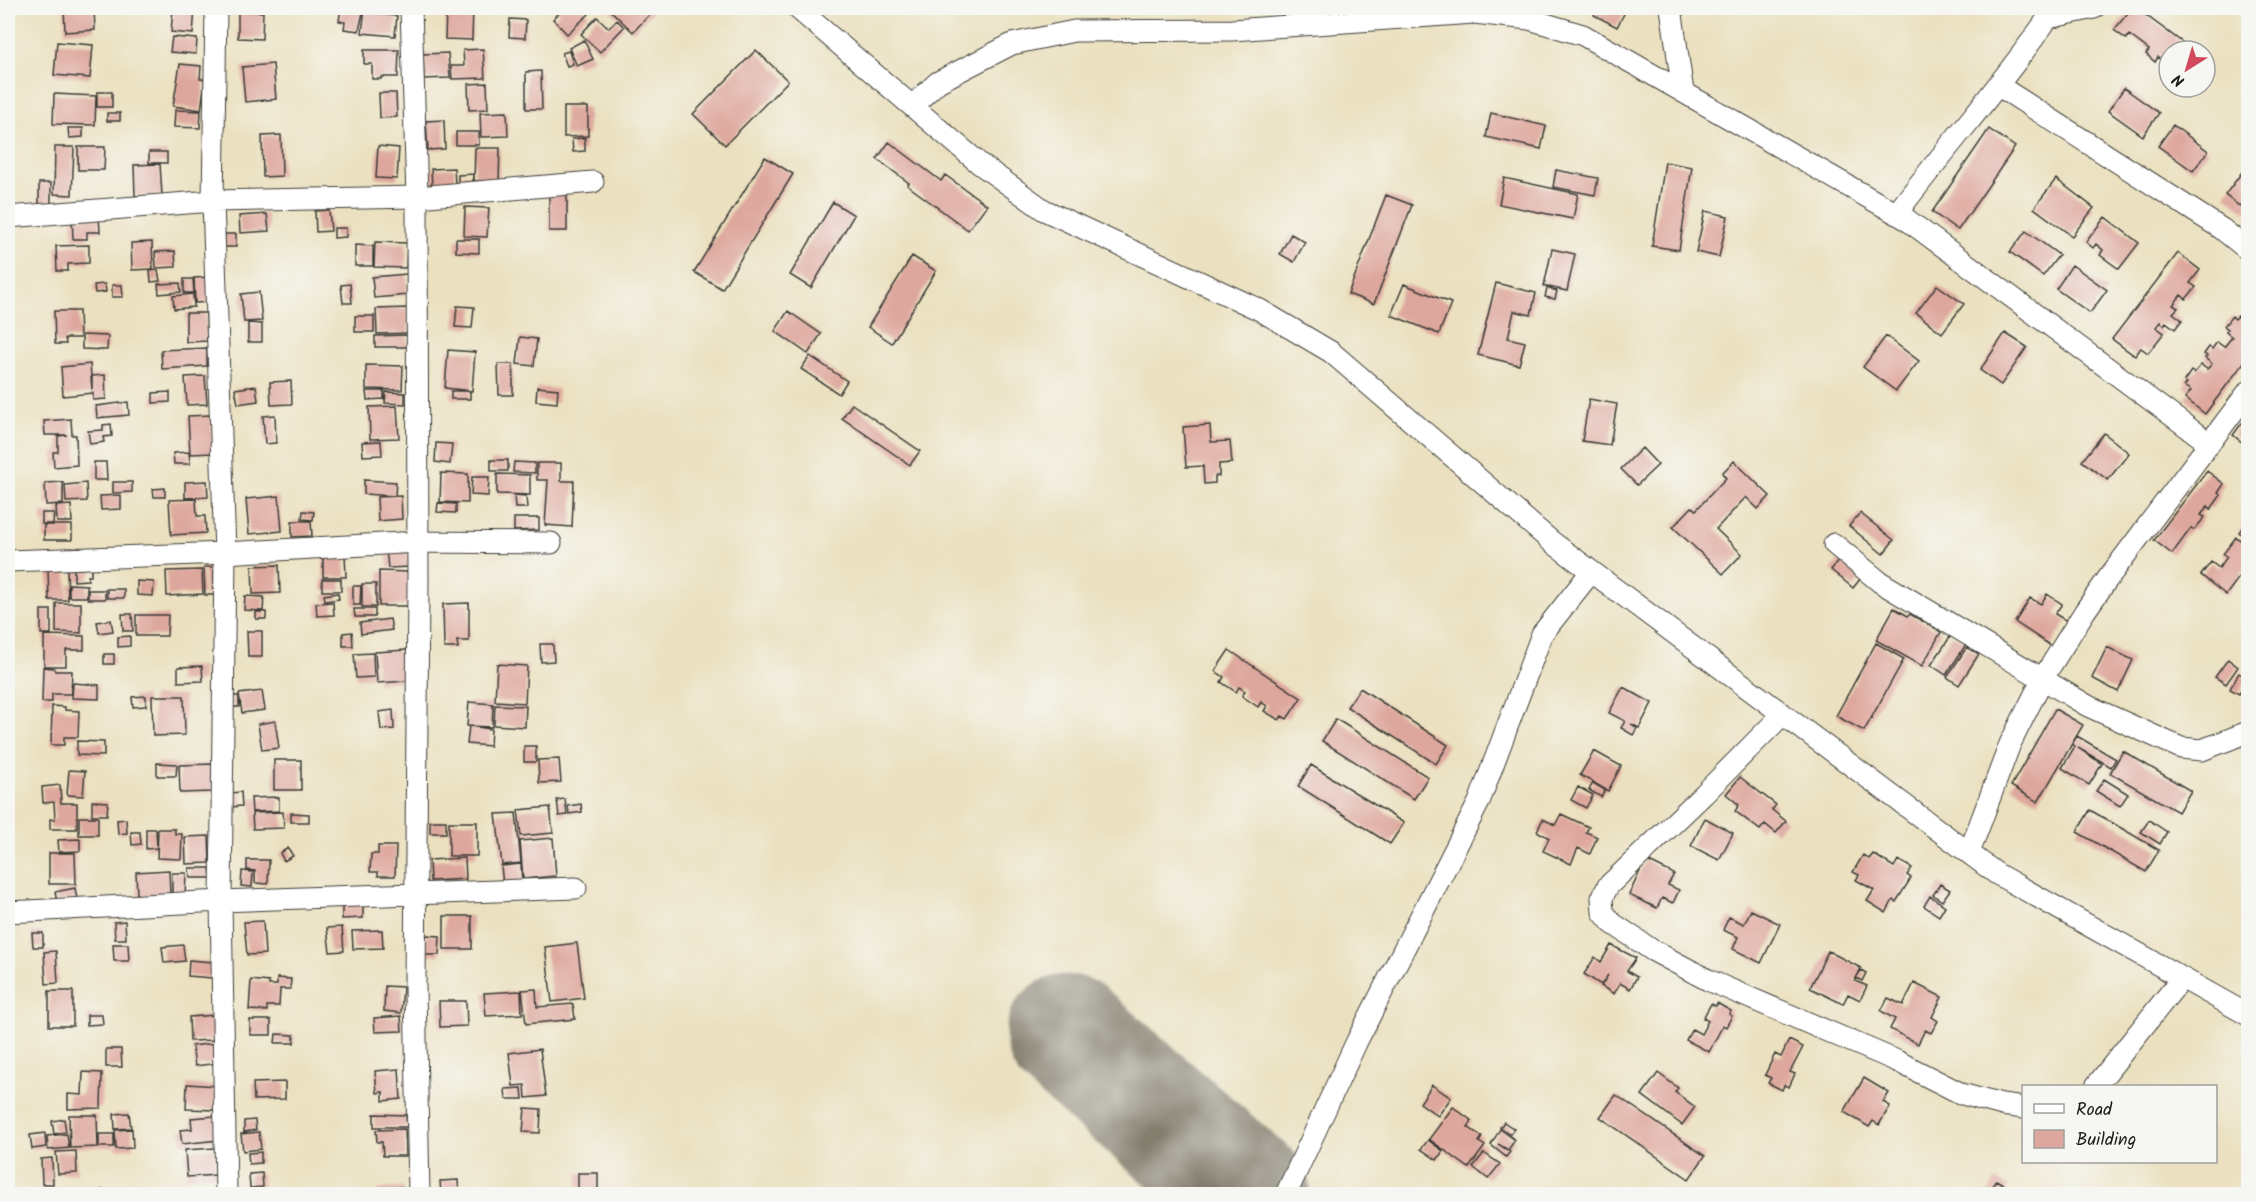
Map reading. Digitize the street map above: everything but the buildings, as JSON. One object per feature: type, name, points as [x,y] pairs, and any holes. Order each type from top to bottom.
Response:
[{"type":"street","points":[[216,8],[213,201],[225,553],[221,901],[226,1194]]},
{"type":"street","points":[[411,8],[417,197],[418,542],[415,987],[419,1194]]},
{"type":"street","points":[[797,8],[980,164],[1044,210],[1260,310],[1331,352],[1551,542],[1997,874],[2248,1015]]},
{"type":"street","points":[[1671,8],[1683,92]]},
{"type":"street","points":[[1897,213],[1940,156],[1999,86],[2048,18],[2094,8]]},
{"type":"street","points":[[912,106],[938,82],[1012,44],[1074,31],[1232,30],[1474,13],[1529,19],[1583,35],[1897,213],[2209,443]]},
{"type":"street","points":[[1999,86],[2222,230],[2248,250]]},
{"type":"street","points":[[8,217],[213,201],[417,197],[593,182]]},
{"type":"street","points":[[1968,853],[2010,744],[2043,678],[2109,577],[2248,392]]},
{"type":"street","points":[[8,561],[225,553],[418,542],[551,543]]},
{"type":"street","points":[[1834,544],[1880,582],[2088,706],[2181,748],[2202,750],[2248,732]]},
{"type":"street","points":[[1286,1194],[1357,1041],[1479,802],[1542,634],[1591,572]]},
{"type":"street","points":[[1782,715],[1608,886],[1602,898],[1603,912],[1612,923],[1652,950],[1708,980],[1897,1061],[1962,1094],[2002,1105],[2022,1108]]},
{"type":"street","points":[[8,912],[221,901],[576,888]]},
{"type":"street","points":[[2097,1085],[2182,978]]},
{"type":"runway","points":[[1067,1036],[1249,1194]]}]
